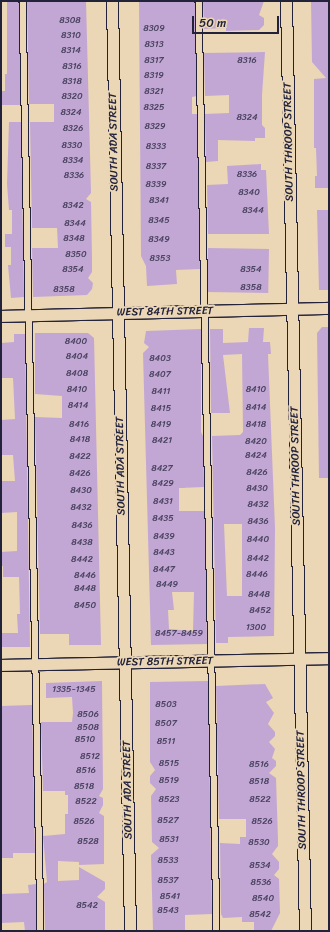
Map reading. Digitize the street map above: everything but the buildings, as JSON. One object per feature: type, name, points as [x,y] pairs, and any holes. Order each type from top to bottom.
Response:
[{"type":"street","name":"SOUTH ADA STREET","points":[[112,1],[130,931]]},
{"type":"street","name":"SOUTH THROOP STREET","points":[[286,1],[305,931]]},
{"type":"street","name":"WEST 84TH STREET","points":[[1,316],[329,308]]},
{"type":"street","name":"WEST 85TH STREET","points":[[1,665],[329,658]]},
{"type":"lane","points":[[23,1],[41,931]]},
{"type":"lane","points":[[199,1],[217,931]]}]
